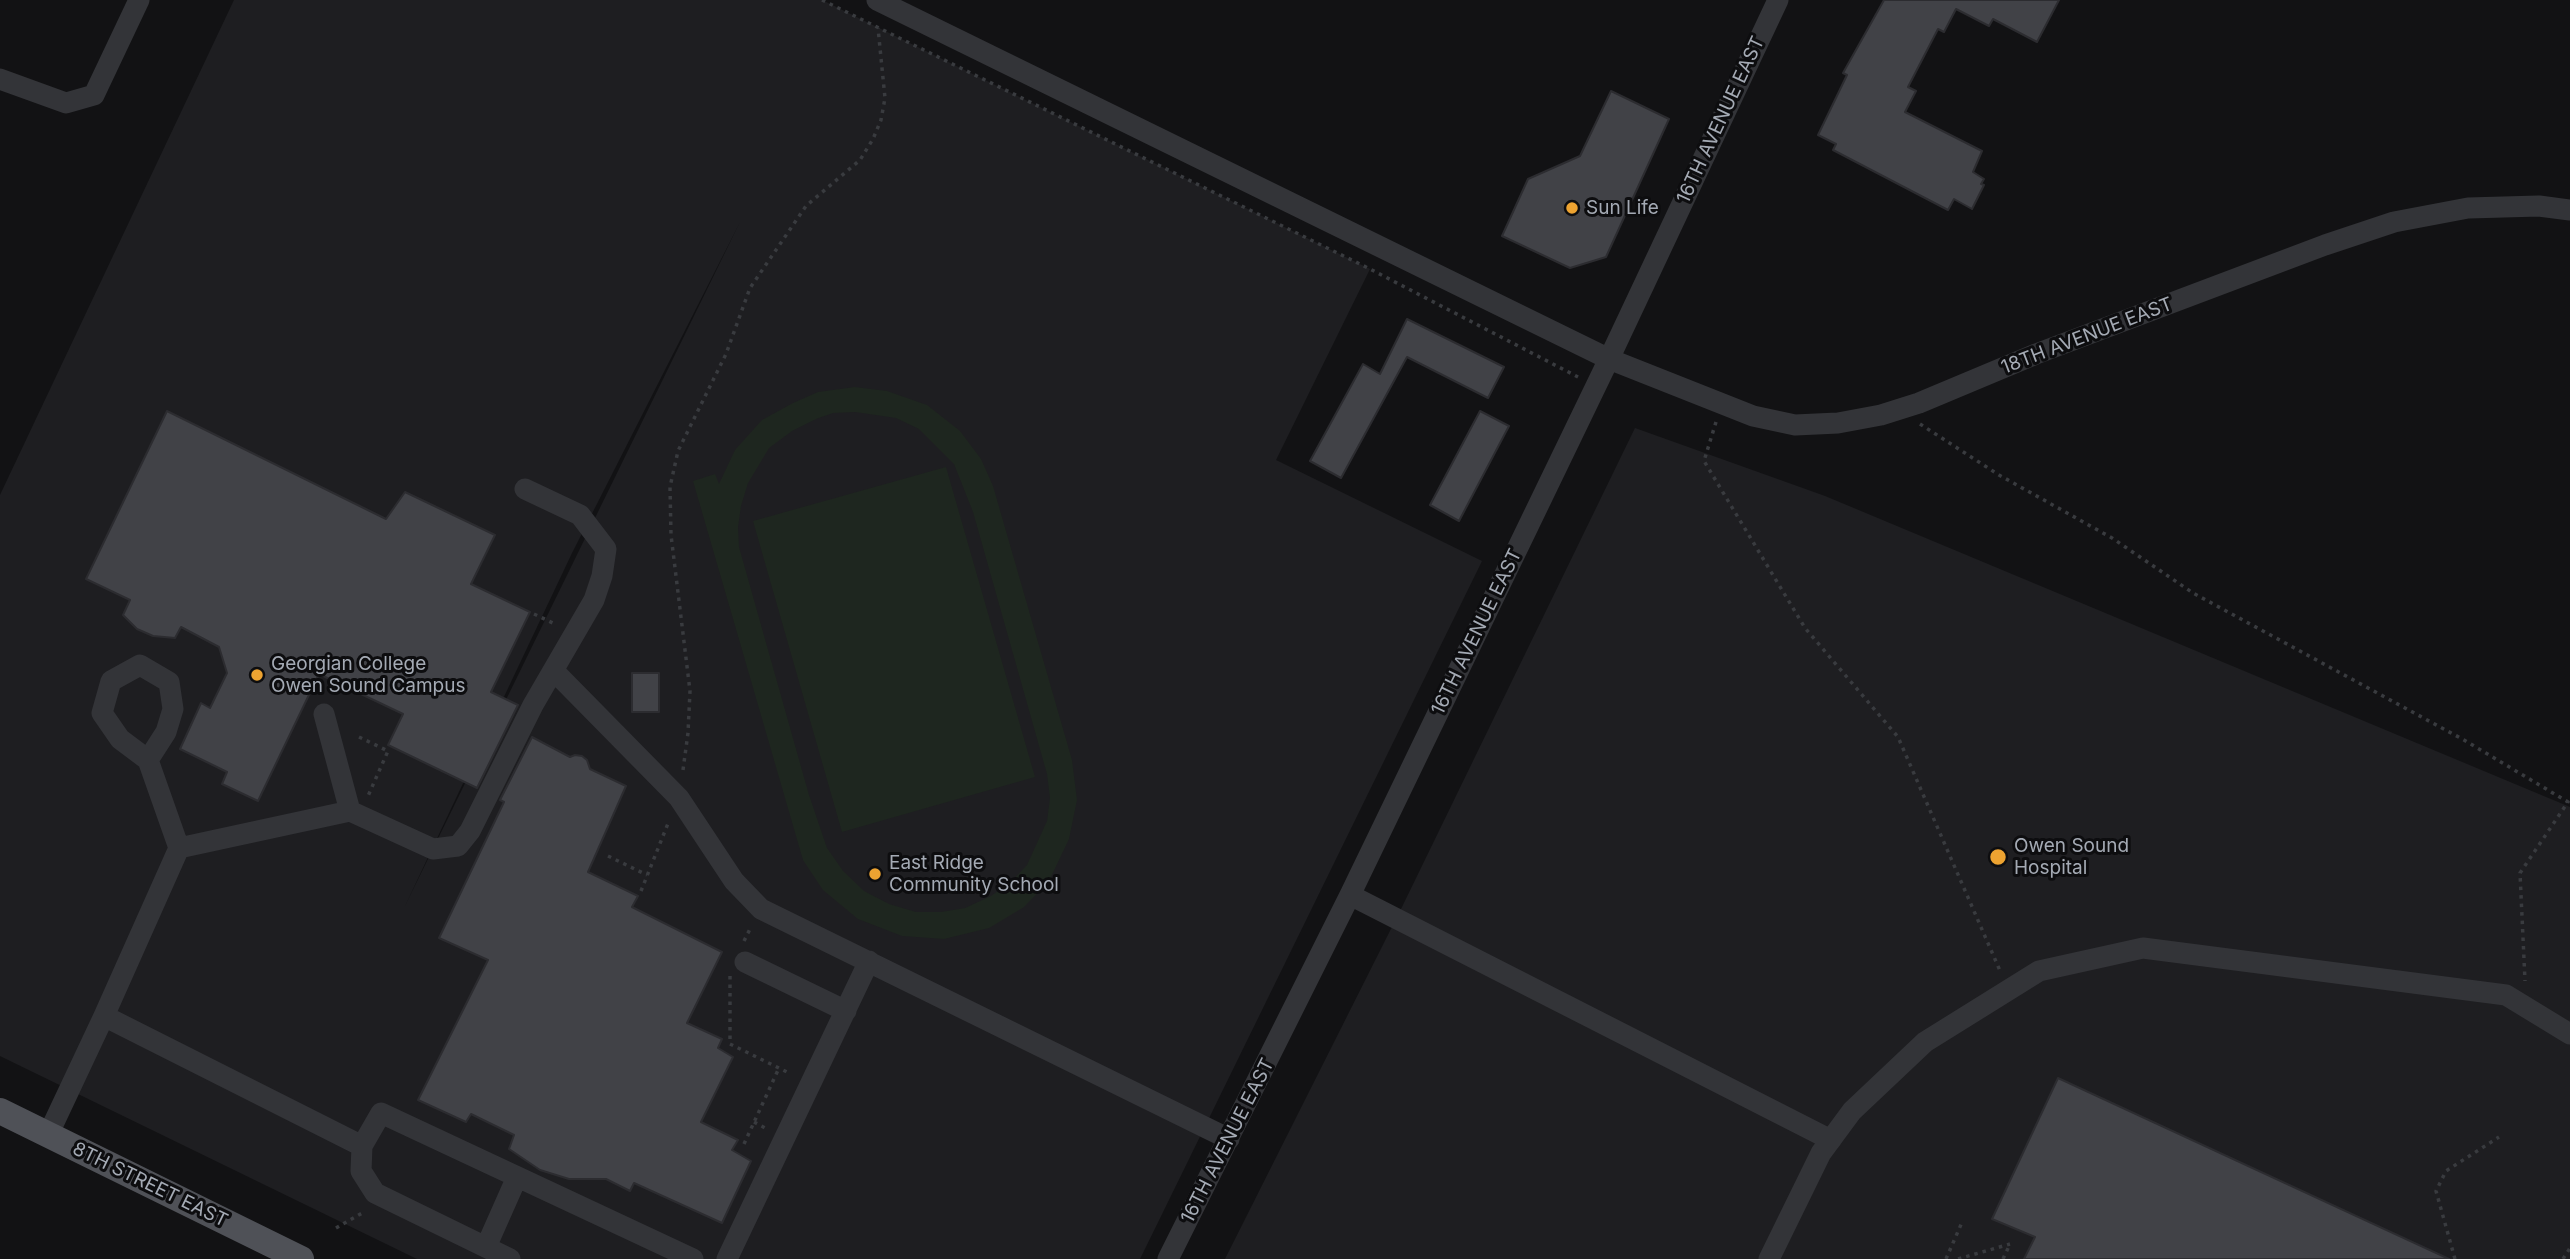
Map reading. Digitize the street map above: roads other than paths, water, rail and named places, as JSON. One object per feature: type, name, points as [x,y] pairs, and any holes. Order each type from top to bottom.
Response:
[{"type":"main road","name":"8TH STREET EAST","points":[[0,1111],[301,1259]]},
{"type":"street","points":[[0,79],[66,103],[94,95],[139,0]]},
{"type":"street","name":"18TH AVENUE EAST","points":[[877,0],[1609,359],[1753,416],[1795,425],[1838,424],[1919,403],[2036,354],[2325,245],[2394,222],[2468,208],[2539,206],[2570,210]]},
{"type":"street","name":"16TH AVENUE EAST","points":[[1168,1259],[1350,895],[1609,359],[1778,0]]},
{"type":"street","points":[[179,848],[355,814],[433,849],[458,846],[475,822],[533,705],[594,600],[602,576],[606,549],[580,515],[524,489]]},
{"type":"street","points":[[554,670],[679,798],[734,881],[761,909],[1228,1139]]},
{"type":"street","points":[[324,713],[355,814]]},
{"type":"street","points":[[48,1135],[179,848],[148,760]]},
{"type":"street","points":[[1350,895],[1831,1140]]},
{"type":"street","points":[[1769,1259],[1821,1153],[1852,1111],[1925,1042],[2039,971],[2143,948],[2505,995],[2570,1034]]},
{"type":"street","points":[[738,958],[846,1011]]},
{"type":"street","points":[[727,1259],[869,961]]},
{"type":"street","points":[[104,1016],[362,1146]]},
{"type":"street","points":[[510,1259],[375,1194],[361,1171],[362,1146],[382,1113],[693,1259]]},
{"type":"street","points":[[486,1247],[517,1177]]},
{"type":"place","name":"Sun Life","points":[[1572,208]]},
{"type":"place","name":"Georgian College Owen Sound Campus","points":[[257,675]]},
{"type":"place","name":"Owen Sound Hospital","points":[[1998,857]]},
{"type":"place","name":"East Ridge Community School","points":[[875,874]]}]
